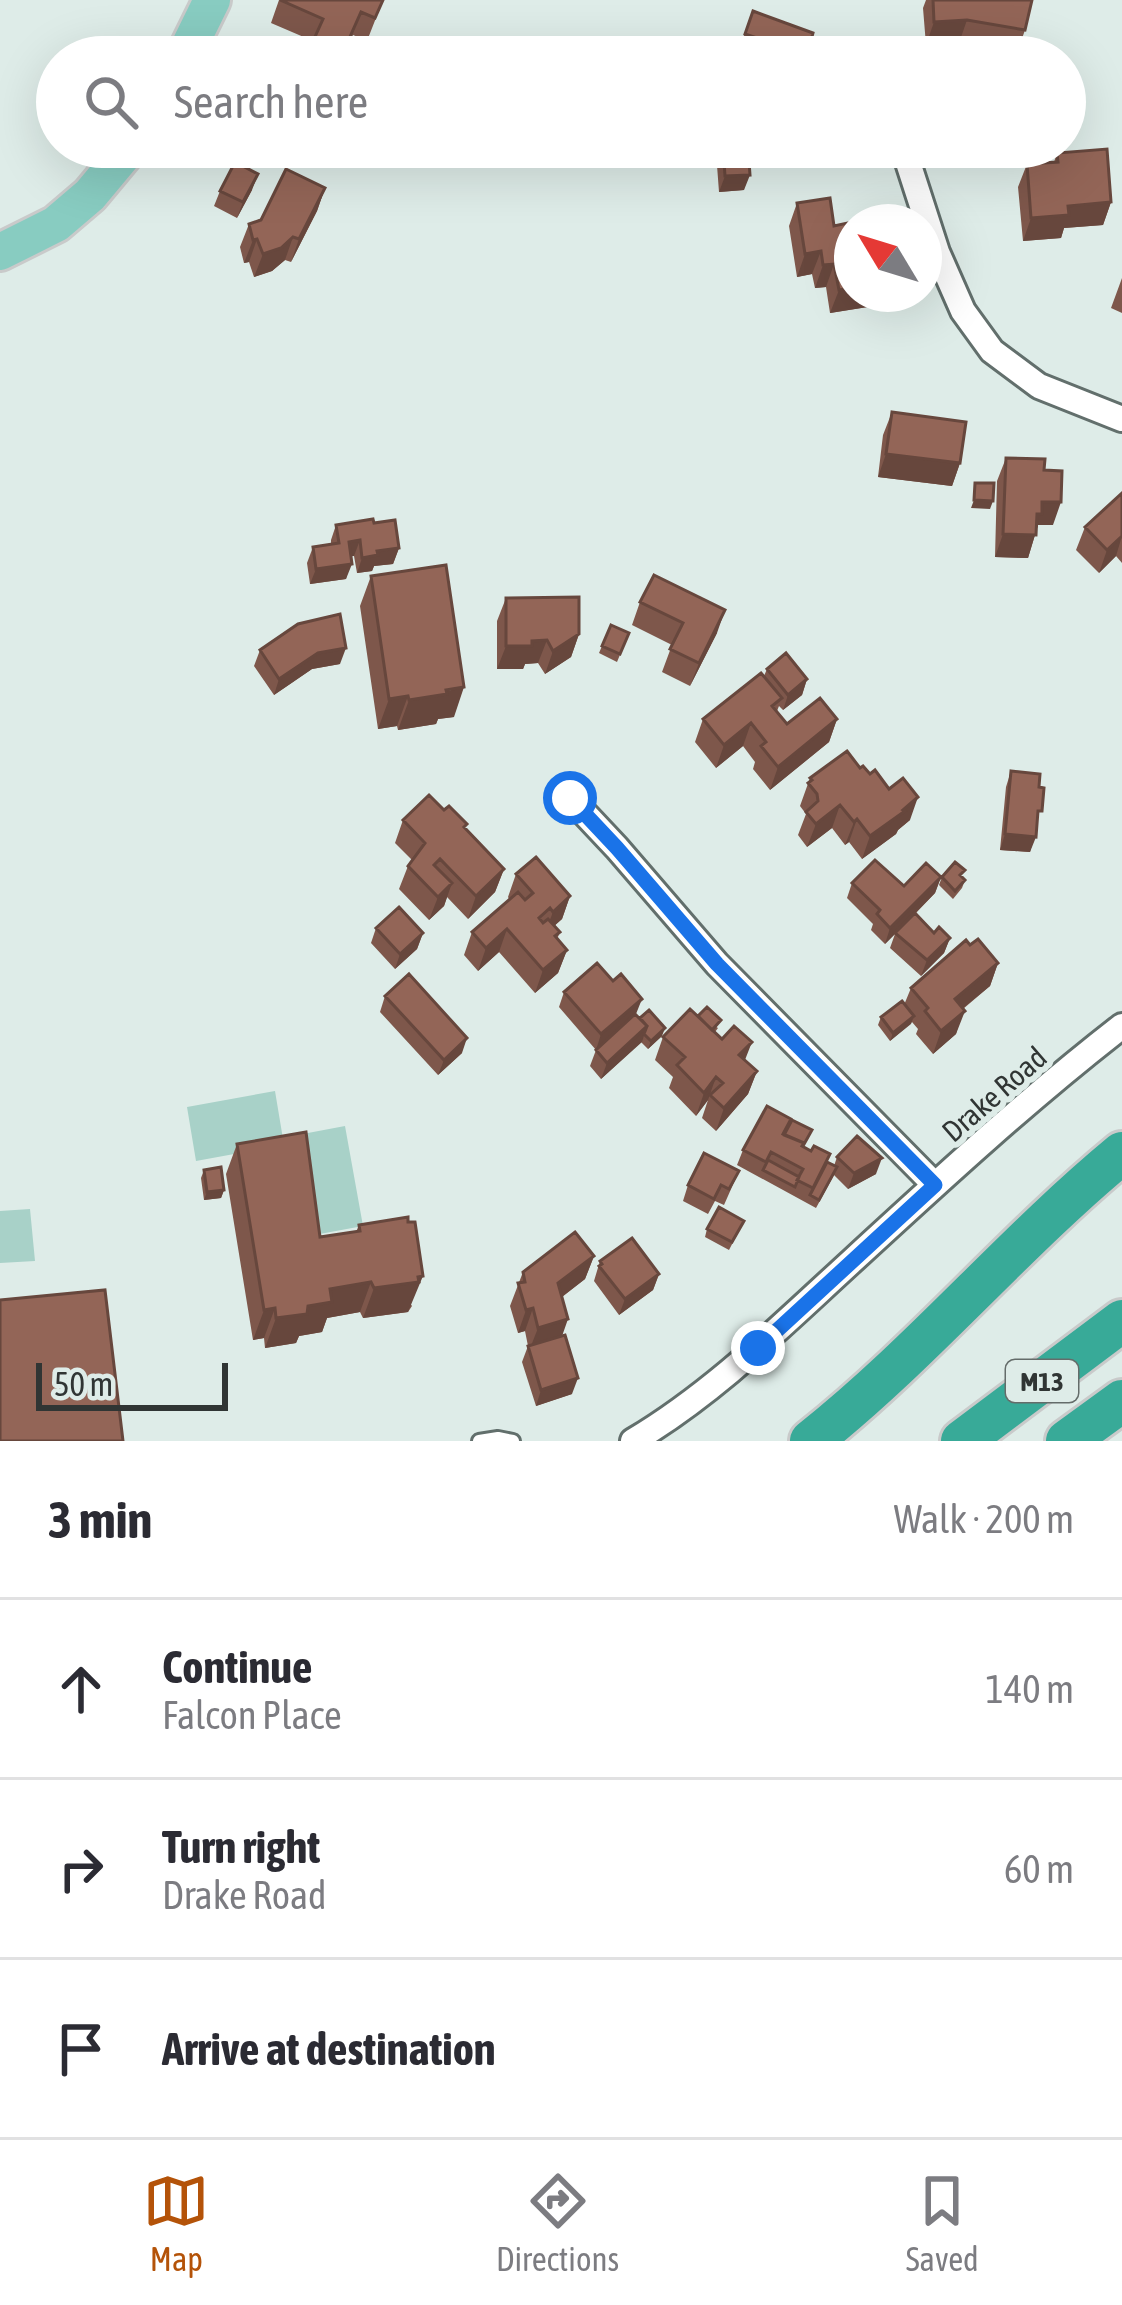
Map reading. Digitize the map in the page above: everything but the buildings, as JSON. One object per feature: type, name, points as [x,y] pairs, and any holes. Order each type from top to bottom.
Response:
[{"type":"highway","points":[[811,1441],[917,1350],[1122,1153]]},
{"type":"highway","name":"M13","points":[[962,1441],[1122,1321]]},
{"type":"highway","name":"M13","points":[[1067,1441],[1122,1401]]},
{"type":"main road","points":[[194,36],[212,0]]},
{"type":"main road","points":[[0,252],[56,224],[90,196],[113,168]]},
{"type":"street","points":[[911,168],[963,311],[992,351],[1039,386],[1122,419]]},
{"type":"street","points":[[570,798],[717,964],[935,1185]]},
{"type":"street","name":"Drake Road","points":[[633,1441],[758,1348],[935,1185],[1122,1026]]},
{"type":"lane","points":[[479,1441],[512,1441]]},
{"type":"green space","points":[[275,1091],[284,1145],[196,1161],[187,1107]]},
{"type":"green space","points":[[345,1126],[363,1226],[309,1236],[292,1136]]},
{"type":"green space","points":[[30,1209],[35,1261],[0,1263],[0,1211]]},
{"type":"route","points":[[570,798],[717,964],[935,1185],[758,1348]]}]
